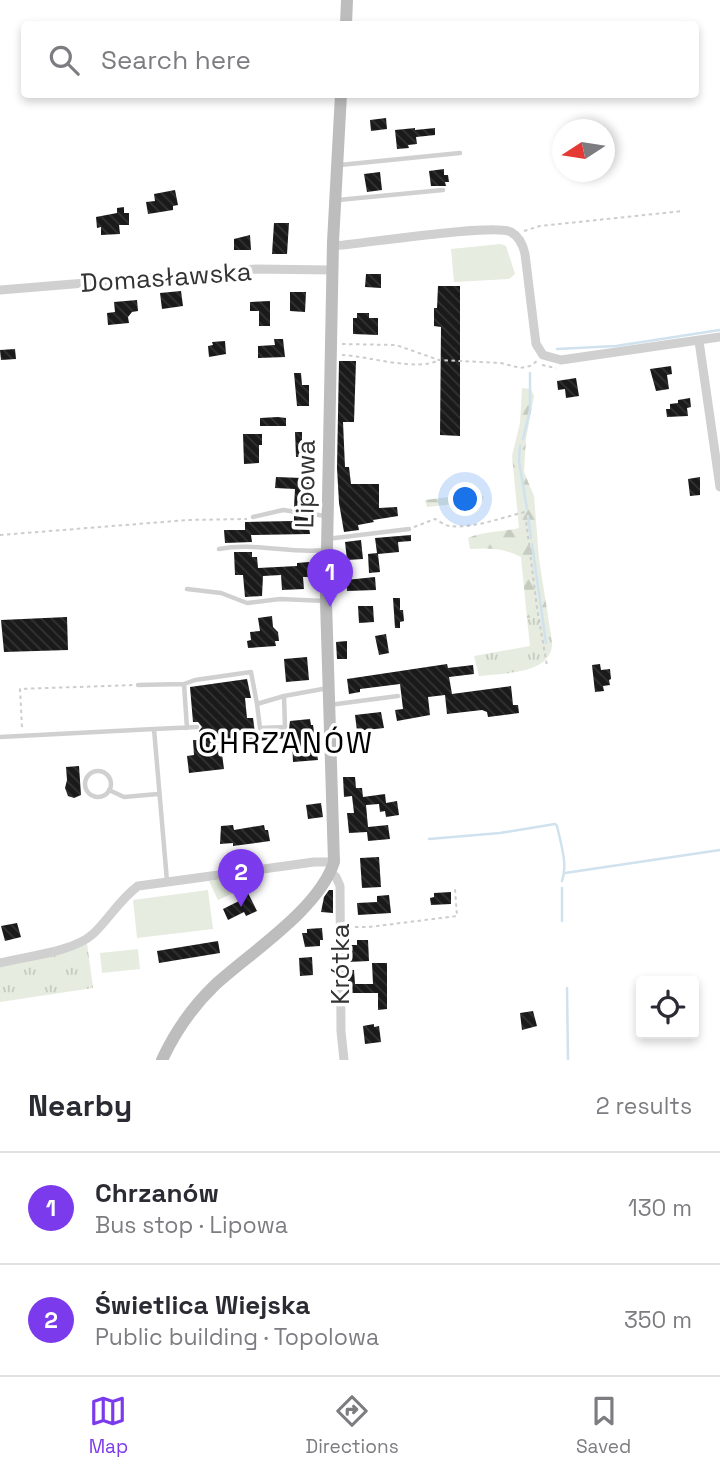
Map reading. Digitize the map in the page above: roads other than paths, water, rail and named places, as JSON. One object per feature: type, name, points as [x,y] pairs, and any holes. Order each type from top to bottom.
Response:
[{"type":"street","points":[[346,21],[347,0]]},
{"type":"street","name":"Lipowa","points":[[332,867],[326,544],[332,246],[341,98]]},
{"type":"street","points":[[332,246],[499,228],[510,230],[522,243],[525,254],[536,344],[541,354],[553,359],[720,337]]},
{"type":"street","name":"Domasławska","points":[[0,290],[256,269],[332,270]]},
{"type":"street","points":[[699,341],[720,487]]},
{"type":"street","points":[[0,962],[77,945],[93,934],[127,894],[138,886],[314,862],[332,867],[317,895],[202,999],[178,1029],[162,1060]]},
{"type":"street","name":"Krótka","points":[[332,867],[340,886],[341,1031],[344,1060]]},
{"type":"lane","points":[[336,165],[460,153]]},
{"type":"lane","points":[[334,200],[443,190]]},
{"type":"lane","points":[[253,517],[283,510],[327,516]]},
{"type":"lane","points":[[219,549],[238,546],[305,553],[326,544],[410,529]]},
{"type":"lane","points":[[187,589],[221,593],[247,603],[280,599],[326,601]]},
{"type":"lane","points":[[138,685],[184,684],[251,672],[260,729],[285,727],[285,696]]},
{"type":"lane","points":[[184,684],[187,728]]},
{"type":"lane","points":[[257,704],[328,688]]},
{"type":"lane","points":[[328,705],[398,696]]},
{"type":"lane","points":[[0,737],[197,727]]},
{"type":"lane","points":[[154,729],[167,881]]},
{"type":"lane","points":[[96,771],[104,773],[110,778],[109,790],[103,796],[92,795],[85,785],[87,777],[96,771]]},
{"type":"lane","points":[[109,790],[124,797],[158,794]]},
{"type":"waterway","points":[[557,349],[616,346],[720,330]]},
{"type":"waterway","points":[[523,439],[530,410],[530,373]]},
{"type":"waterway","points":[[520,446],[519,461],[527,509]]},
{"type":"waterway","points":[[528,516],[531,538]]},
{"type":"waterway","points":[[532,544],[546,643]]},
{"type":"waterway","points":[[429,839],[500,833],[555,824],[563,854],[562,881]]},
{"type":"waterway","points":[[565,873],[720,850]]},
{"type":"waterway","points":[[562,888],[562,921]]},
{"type":"waterway","points":[[567,988],[568,1060]]},
{"type":"place","name":"Chrzanów","points":[[330,607]]},
{"type":"place","name":"Świetlica Wiejska","points":[[241,907]]},
{"type":"district","name":"CHRZANÓW","points":[[286,742]]}]
